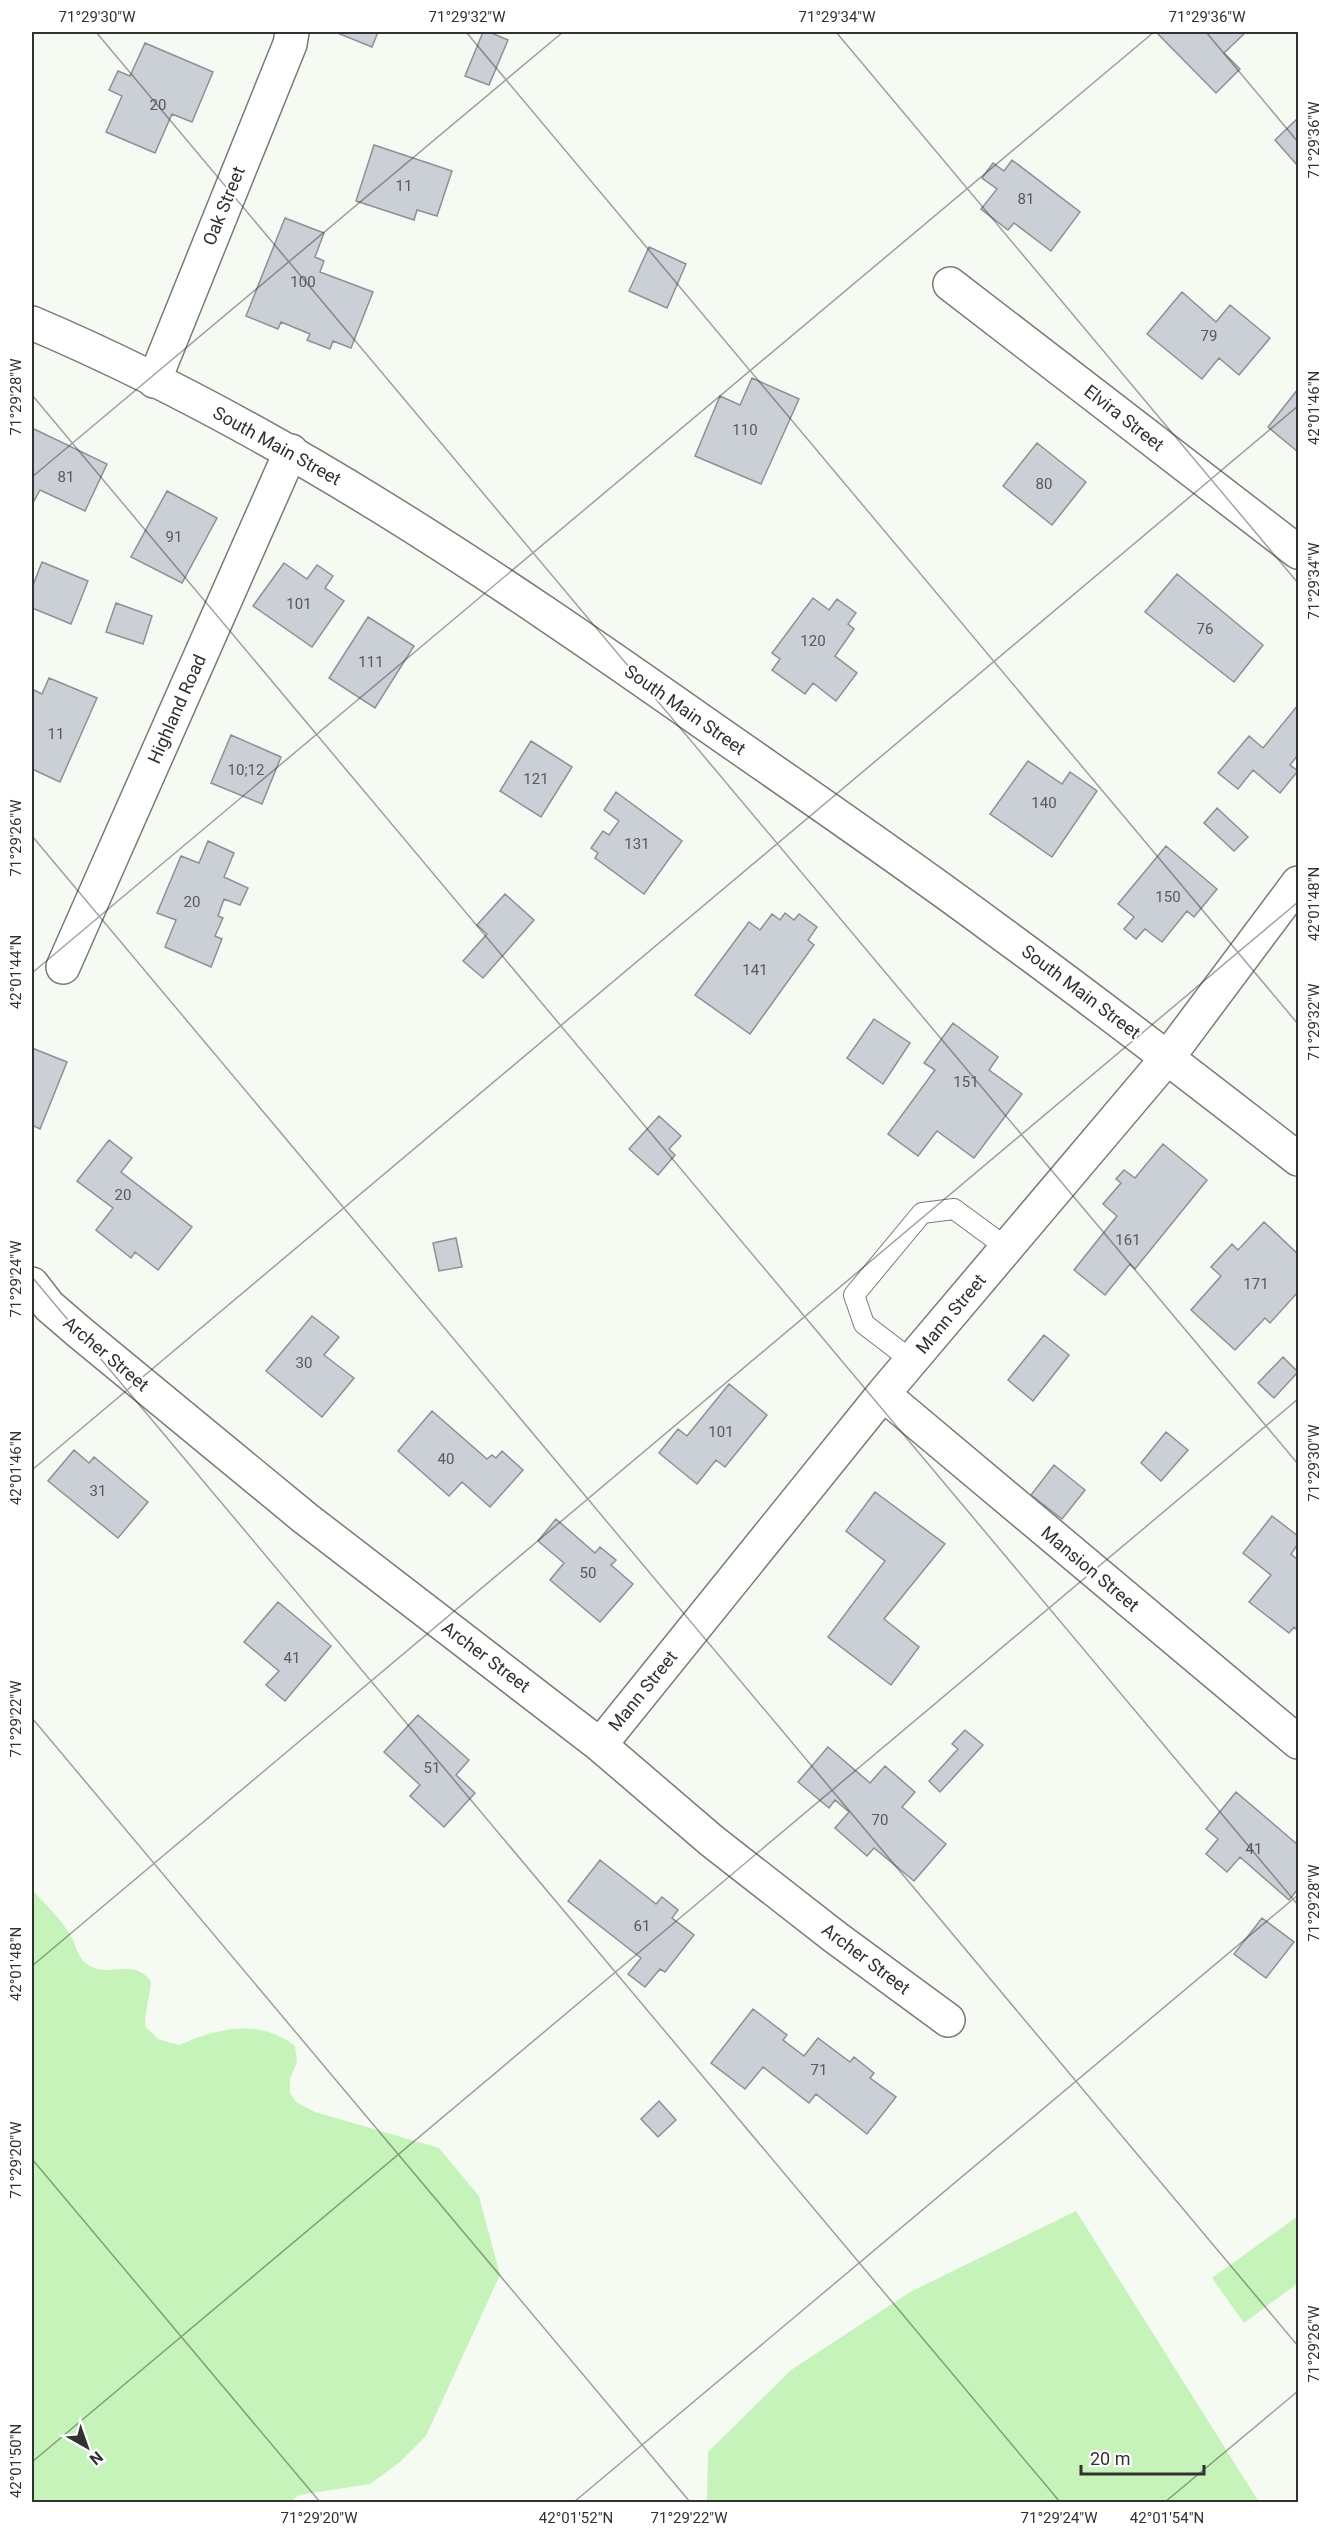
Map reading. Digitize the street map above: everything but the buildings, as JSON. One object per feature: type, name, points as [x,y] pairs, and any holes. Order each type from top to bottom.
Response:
[{"type":"street","name":"Oak Street","points":[[154,381],[290,44],[292,32]]},
{"type":"street","name":"Elvira Street","points":[[950,284],[1299,552]]},
{"type":"street","name":"South Main Street","points":[[32,323],[154,381],[291,451],[455,552],[636,675],[994,927],[1168,1057],[1299,1159]]},
{"type":"street","name":"Highland Road","points":[[63,967],[291,451]]},
{"type":"street","name":"Mann Street","points":[[600,1745],[882,1394],[1168,1057],[1299,883]]},
{"type":"street","name":"Archer Street","points":[[32,1284],[49,1306],[78,1331],[305,1518],[600,1745],[712,1841],[948,2020]]},
{"type":"street","name":"Mansion Street","points":[[882,1394],[1299,1742]]},
{"type":"lane","points":[[911,1360],[864,1324],[854,1295],[922,1213],[954,1209],[1007,1248]]},
{"type":"green space","points":[[32,1889],[64,1926],[85,1962],[104,1970],[135,1970],[151,1981],[145,2026],[158,2039],[179,2045],[223,2030],[238,2029],[253,2029],[281,2037],[295,2046],[297,2062],[290,2079],[290,2093],[296,2102],[315,2112],[439,2148],[479,2196],[500,2275],[426,2436],[400,2462],[370,2484],[299,2495],[290,2502],[32,2502]]},
{"type":"green space","points":[[1076,2211],[1259,2502],[707,2502],[708,2452],[791,2370],[910,2292]]},
{"type":"green space","points":[[1298,2216],[1298,2283],[1244,2323],[1212,2278]]}]
